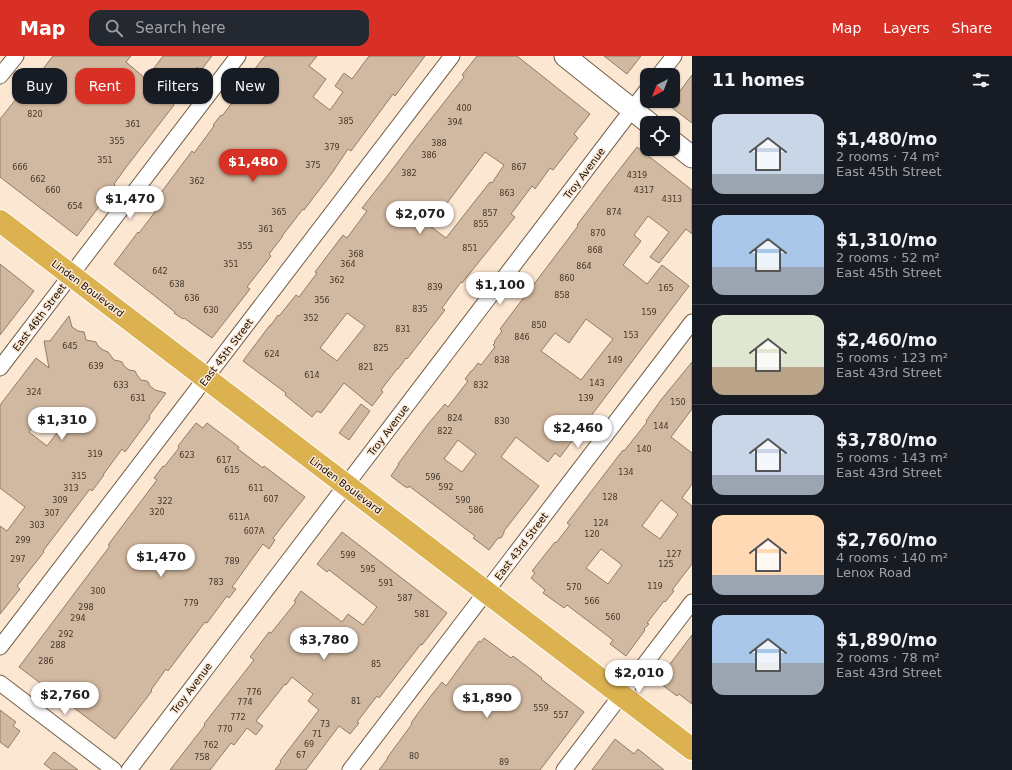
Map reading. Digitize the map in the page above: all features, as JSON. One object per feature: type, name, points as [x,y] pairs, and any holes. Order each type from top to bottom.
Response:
[{"type":"highway","name":"Linden Boulevard","points":[[0,221],[692,749]]},
{"type":"main road","points":[[565,56],[640,116]]},
{"type":"main road","points":[[680,148],[692,157]]},
{"type":"street","points":[[0,76],[16,56]]},
{"type":"street","name":"East 46th Street","points":[[0,368],[238,56]]},
{"type":"street","name":"East 45th Street","points":[[0,647],[452,56]]},
{"type":"street","points":[[665,68],[674,56]]},
{"type":"street","name":"Troy Avenue","points":[[128,770],[640,99]]},
{"type":"street","name":"East 43rd Street","points":[[350,770],[692,322]]},
{"type":"street","points":[[564,770],[692,602]]},
{"type":"street","points":[[0,684],[114,770]]},
{"type":"building","points":[[53,56],[131,56],[126,62],[133,68],[75,68],[75,104],[135,104],[135,70],[143,76],[143,104],[174,105],[127,166],[114,184],[115,185],[77,236],[0,177],[0,119],[12,104],[67,104],[67,68],[44,68]]},
{"type":"building","points":[[163,56],[212,56],[203,68],[154,68]]},
{"type":"building","points":[[265,56],[317,56],[309,66],[326,79],[313,97],[330,110],[343,92],[335,86],[344,73],[352,79],[369,56],[425,56],[395,96],[393,94],[351,151],[348,149],[304,210],[303,209],[282,236],[269,254],[271,256],[247,287],[250,289],[212,338],[184,318],[183,319],[174,313],[175,312],[114,264],[155,212],[148,207],[159,193],[160,194],[192,151],[194,153],[214,126],[213,125],[231,104],[279,104],[279,68],[255,68]]},
{"type":"building","points":[[477,56],[517,56],[590,114],[574,134],[578,138],[553,170],[550,168],[535,189],[532,186],[511,214],[515,217],[462,283],[461,282],[442,308],[445,310],[381,390],[383,392],[372,406],[344,383],[321,413],[317,411],[312,417],[285,395],[286,393],[243,361],[278,315],[279,316],[296,295],[299,297],[317,273],[315,272],[343,235],[347,238],[367,211],[362,208],[464,77],[462,75]],"holes":[[[485,152],[504,165],[492,183],[490,182],[446,238],[430,226]],[[347,313],[365,326],[337,361],[320,348]]]},
{"type":"building","points":[[604,56],[641,56],[627,74]]},
{"type":"building","points":[[692,75],[692,123],[672,108],[680,108],[680,91]]},
{"type":"building","points":[[637,147],[640,149],[640,156],[649,156],[692,190],[692,234],[686,229],[659,263],[650,257],[669,232],[648,216],[634,235],[641,241],[623,265],[647,284],[662,265],[689,286],[560,457],[555,453],[548,462],[516,437],[501,457],[539,486],[504,531],[501,538],[498,538],[489,550],[473,538],[475,536],[409,486],[408,488],[404,486],[391,476],[398,464],[428,424],[445,404],[448,407],[468,381],[465,379],[471,371],[478,363],[481,365],[495,347],[493,345],[495,343],[494,342],[502,331],[500,329],[578,226],[577,225]],"holes":[[[586,319],[613,339],[581,380],[541,351],[555,333],[569,343]],[[458,440],[476,454],[462,472],[444,459]]]},
{"type":"building","points":[[0,264],[34,291],[0,335]]},
{"type":"building","points":[[69,316],[72,327],[78,331],[84,332],[86,340],[96,342],[98,346],[108,352],[114,360],[122,362],[129,370],[135,371],[141,380],[147,381],[155,390],[166,393],[125,452],[122,449],[92,491],[90,489],[43,551],[44,552],[17,586],[20,589],[0,614],[0,526],[7,531],[25,507],[0,488],[0,405],[36,358],[49,368],[44,341],[50,341]],"holes":[[[46,411],[63,425],[47,446],[29,432]]]},
{"type":"building","points":[[692,362],[692,409],[671,437],[692,453],[692,484],[682,498],[692,506],[692,564],[672,590],[674,591],[647,623],[649,624],[626,656],[610,644],[613,640],[567,605],[564,608],[543,593],[545,590],[531,578],[535,573],[532,571],[570,525],[567,523],[623,450],[624,451],[647,422],[646,421]],"holes":[[[661,500],[678,514],[660,539],[642,526]],[[601,549],[622,565],[608,584],[586,568]]]},
{"type":"building","points":[[361,404],[370,411],[349,440],[339,433]]},
{"type":"building","points":[[196,423],[203,428],[207,423],[239,447],[238,449],[263,468],[264,466],[305,497],[273,538],[275,540],[269,549],[263,544],[232,587],[236,589],[229,598],[227,596],[207,623],[205,622],[168,671],[166,669],[151,690],[152,691],[115,739],[65,701],[64,703],[55,696],[56,695],[19,667],[110,546],[108,545],[157,480],[154,478],[179,448],[178,446]]},
{"type":"building","points":[[342,532],[447,613],[379,698],[377,696],[357,722],[359,723],[350,734],[339,726],[306,770],[275,770],[281,762],[280,761],[319,710],[308,701],[313,694],[292,677],[256,721],[263,726],[256,735],[247,728],[234,745],[231,743],[210,770],[170,770],[254,660],[250,657],[269,632],[271,633],[296,602],[294,601],[301,591],[342,622],[348,614],[363,625],[377,607],[329,570],[327,572],[317,564]]},
{"type":"building","points":[[692,635],[692,704],[679,694],[677,696],[657,681]]},
{"type":"building","points":[[484,638],[511,658],[513,656],[584,712],[540,770],[379,770],[430,697],[442,682],[446,686],[479,641],[481,642]]},
{"type":"building","points":[[0,710],[16,722],[13,726],[20,731],[8,748],[0,742]]},
{"type":"building","points":[[615,739],[634,754],[638,749],[664,770],[592,770]]},
{"type":"building","points":[[54,752],[78,770],[52,770],[44,764]]}]
